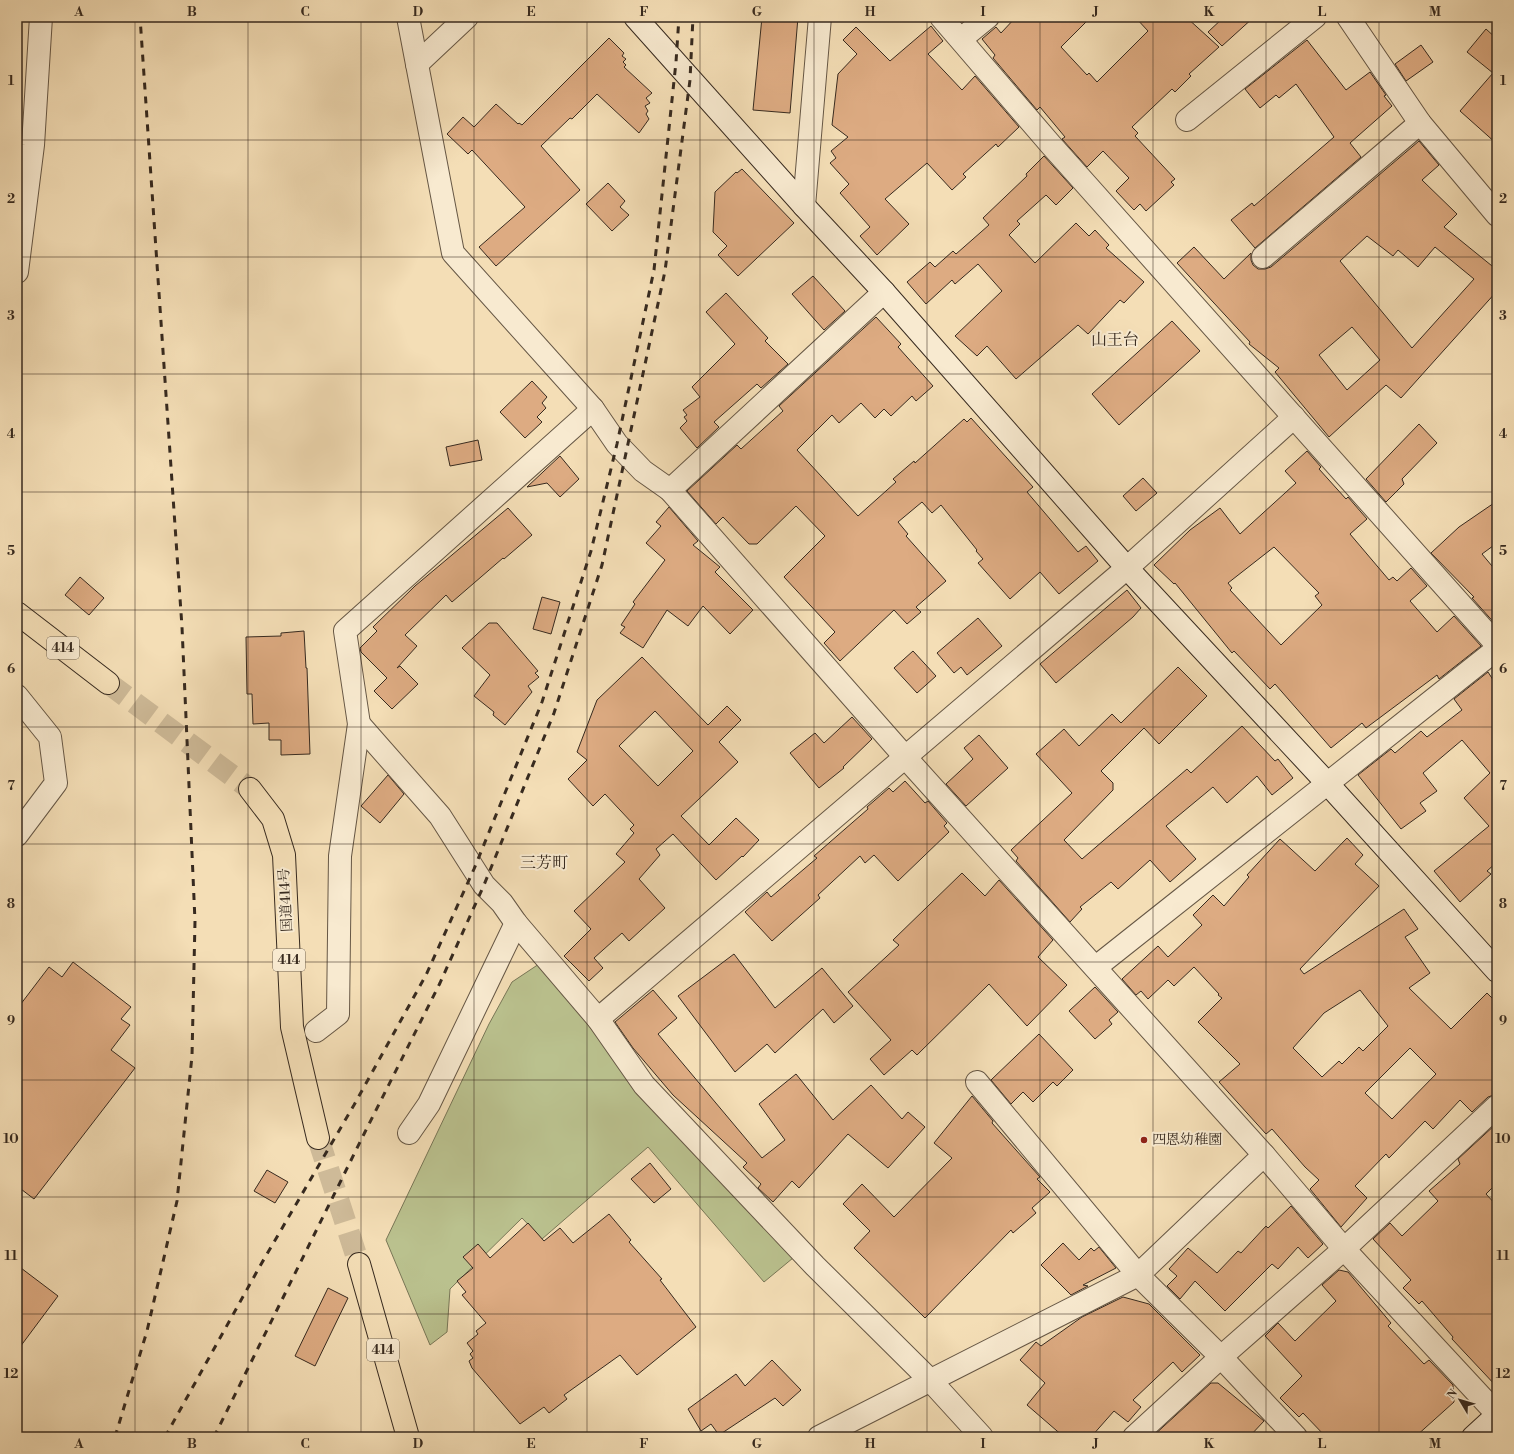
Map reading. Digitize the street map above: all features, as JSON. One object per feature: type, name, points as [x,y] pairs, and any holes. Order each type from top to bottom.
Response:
[{"type":"highway","name":"414","points":[[17,613],[108,683]]},
{"type":"highway","name":"国道414号","points":[[250,789],[273,819],[284,855],[292,1026],[318,1138]]},
{"type":"highway","name":"414","points":[[359,1264],[408,1437]]},
{"type":"street","points":[[17,272],[33,145],[41,17]]},
{"type":"street","points":[[408,17],[453,253],[593,409],[617,444],[643,471],[670,490],[906,758],[1264,1155],[1344,1249],[1497,1415],[1473,1437]]},
{"type":"street","points":[[417,64],[467,17]]},
{"type":"street","points":[[635,17],[804,206],[884,292],[1127,568],[1326,783],[1497,972]]},
{"type":"street","points":[[804,206],[820,17]]},
{"type":"street","points":[[941,17],[1051,145],[1497,645]]},
{"type":"street","points":[[961,39],[988,17]]},
{"type":"street","points":[[1187,120],[1315,17]]},
{"type":"street","points":[[1348,17],[1420,123],[1497,216]]},
{"type":"street","points":[[1263,257],[1420,123]]},
{"type":"street","points":[[670,490],[884,292]]},
{"type":"street","points":[[316,1031],[338,1014],[340,856],[359,724],[345,631],[593,409]]},
{"type":"street","points":[[598,1019],[906,758],[1127,568],[1294,417]]},
{"type":"street","points":[[1096,967],[1326,783],[1497,649]]},
{"type":"street","points":[[17,696],[50,737],[56,783],[17,835]]},
{"type":"street","points":[[359,724],[440,816],[484,885],[502,903],[516,923],[598,1019],[644,1085],[815,1266],[930,1380],[982,1437]]},
{"type":"street","points":[[409,1133],[429,1104],[516,923]]},
{"type":"street","points":[[977,1082],[1138,1274],[1221,1357],[1296,1437]]},
{"type":"street","points":[[1134,1437],[1221,1357],[1344,1249],[1497,1106]]},
{"type":"street","points":[[819,1437],[1138,1274],[1264,1155]]},
{"type":"green space","points":[[539,964],[793,1258],[764,1282],[648,1147],[542,1239],[522,1218],[450,1289],[447,1332],[430,1345],[386,1240],[489,1024],[512,982]]},
{"type":"building","points":[[762,17],[798,17],[790,113],[753,110]]},
{"type":"building","points":[[1016,17],[1091,17],[1061,47],[1087,75],[1089,73],[1097,82],[1148,31],[1135,17],[1186,17],[1219,47],[1189,74],[1191,76],[1175,92],[1172,89],[1132,127],[1138,133],[1135,136],[1175,179],[1171,182],[1174,185],[1146,211],[1140,204],[1134,210],[1116,191],[1129,178],[1103,151],[1087,167],[1062,139],[1065,137],[1040,107],[1037,110],[993,58],[995,55],[982,39],[996,27],[1001,33]]},
{"type":"building","points":[[1224,17],[1254,17],[1222,46],[1208,32]]},
{"type":"building","points":[[931,26],[943,41],[928,54],[962,90],[975,76],[1019,127],[998,147],[996,144],[963,174],[966,177],[952,190],[927,163],[885,199],[909,224],[877,255],[860,236],[870,227],[840,193],[849,184],[830,163],[836,158],[831,151],[848,137],[832,125],[838,74],[857,54],[843,40],[856,27],[890,61]]},
{"type":"building","points":[[1486,29],[1497,39],[1497,144],[1460,111],[1493,73],[1467,52]]},
{"type":"building","points":[[609,38],[624,53],[622,56],[626,59],[623,62],[626,65],[624,67],[652,93],[646,98],[650,103],[645,106],[648,111],[646,114],[649,119],[639,133],[597,94],[572,119],[570,118],[541,146],[580,190],[496,266],[479,247],[525,207],[472,150],[468,154],[447,134],[463,117],[474,127],[496,104],[518,124],[519,123],[522,125]]},
{"type":"building","points":[[1307,40],[1346,90],[1370,72],[1386,95],[1384,96],[1392,106],[1350,143],[1361,157],[1255,248],[1231,220],[1252,203],[1254,206],[1334,137],[1296,84],[1279,98],[1276,95],[1260,108],[1245,89]]},
{"type":"building","points":[[1421,45],[1433,62],[1406,81],[1395,64]]},
{"type":"building","points":[[1419,141],[1439,165],[1422,180],[1457,214],[1444,227],[1497,270],[1497,291],[1401,398],[1386,385],[1329,437],[1275,372],[1279,368],[1249,344],[1250,342],[1177,263],[1194,247],[1224,279],[1251,253],[1253,265],[1258,269],[1271,267]],"holes":[[[1367,236],[1393,256],[1398,250],[1418,267],[1435,247],[1474,279],[1412,348],[1340,261]],[[1352,327],[1380,360],[1347,390],[1319,355]]]},
{"type":"building","points":[[1044,156],[1073,188],[1056,205],[1046,195],[1017,221],[1020,224],[1009,235],[1035,263],[1076,223],[1089,236],[1095,230],[1109,245],[1106,248],[1144,282],[1124,303],[1120,300],[1088,334],[1078,325],[1016,379],[987,346],[977,356],[955,336],[1002,291],[978,264],[955,284],[952,280],[926,304],[907,282],[930,262],[935,267],[953,251],[956,254],[989,225],[983,218],[1027,176],[1026,174]]},
{"type":"building","points":[[742,169],[794,223],[738,276],[718,255],[727,246],[713,232],[715,192],[736,172],[737,173]]},
{"type":"building","points":[[608,183],[625,201],[620,207],[629,215],[612,231],[586,204]]},
{"type":"building","points":[[813,276],[845,311],[824,330],[792,294]]},
{"type":"building","points":[[726,293],[768,338],[765,341],[788,364],[761,388],[757,384],[714,422],[719,427],[697,448],[680,428],[687,421],[684,417],[687,415],[683,410],[700,397],[692,387],[735,344],[706,312]]},
{"type":"building","points":[[876,317],[901,344],[898,347],[933,386],[916,401],[912,396],[891,416],[884,409],[875,418],[861,403],[839,423],[832,415],[797,450],[858,516],[896,482],[893,479],[914,461],[915,463],[964,419],[967,422],[971,418],[1033,487],[1027,492],[1078,552],[1086,546],[1098,561],[1059,594],[1040,572],[1010,599],[978,563],[983,559],[941,505],[932,513],[922,502],[898,522],[908,534],[906,536],[946,581],[916,607],[921,612],[907,624],[894,610],[840,661],[824,643],[835,632],[784,577],[825,536],[796,506],[757,544],[749,544],[723,517],[716,524],[687,491],[737,445],[741,449],[783,411],[779,406]]},
{"type":"building","points":[[1172,321],[1200,351],[1119,425],[1092,394]]},
{"type":"building","points":[[532,381],[547,397],[542,403],[546,408],[537,417],[542,422],[525,438],[500,412]]},
{"type":"building","points":[[1419,424],[1437,443],[1402,479],[1404,484],[1386,502],[1366,479]]},
{"type":"building","points":[[478,440],[482,460],[450,466],[446,447]]},
{"type":"building","points":[[1307,451],[1321,467],[1319,469],[1346,499],[1348,497],[1367,519],[1350,534],[1389,580],[1393,577],[1397,581],[1411,568],[1427,586],[1410,601],[1437,632],[1454,616],[1481,646],[1439,679],[1437,675],[1366,728],[1362,723],[1331,748],[1275,684],[1270,689],[1234,651],[1232,653],[1175,583],[1174,584],[1154,565],[1190,530],[1220,508],[1240,534],[1296,483],[1285,471]],"holes":[[[1274,547],[1319,593],[1315,596],[1322,605],[1281,645],[1230,590],[1232,588],[1228,583]]]},
{"type":"building","points":[[560,456],[579,479],[560,497],[547,483],[527,487]]},
{"type":"building","points":[[1143,478],[1157,493],[1136,511],[1123,496]]},
{"type":"building","points":[[1497,501],[1497,543],[1482,554],[1497,572],[1497,626],[1472,598],[1474,597],[1431,553],[1459,527]]},
{"type":"building","points":[[669,507],[698,541],[693,545],[720,567],[715,572],[753,610],[730,634],[703,606],[688,626],[667,610],[643,648],[620,633],[625,627],[621,625],[635,604],[633,602],[665,560],[646,543],[661,526],[656,522]]},
{"type":"building","points":[[508,508],[532,535],[452,602],[446,595],[405,635],[417,646],[397,668],[400,666],[418,684],[392,709],[374,691],[387,678],[361,652],[360,648],[377,631],[373,627],[415,586]]},
{"type":"building","points":[[80,577],[104,598],[89,615],[65,595]]},
{"type":"building","points":[[1127,590],[1141,608],[1133,617],[1056,683],[1040,664]]},
{"type":"building","points":[[542,597],[560,602],[551,634],[533,629]]},
{"type":"building","points":[[978,618],[1002,646],[967,675],[961,667],[954,673],[937,653]]},
{"type":"building","points":[[489,623],[497,623],[538,671],[535,673],[539,677],[528,686],[532,692],[505,725],[493,715],[494,712],[474,696],[490,675],[462,648]]},
{"type":"building","points":[[304,631],[310,754],[281,755],[281,740],[269,740],[269,723],[253,724],[252,694],[247,694],[246,637],[281,636],[281,633]]},
{"type":"building","points":[[913,651],[936,676],[917,693],[894,668]]},
{"type":"building","points":[[642,657],[708,725],[727,706],[741,720],[719,742],[738,762],[681,816],[709,845],[736,818],[759,840],[743,857],[742,856],[716,880],[673,834],[656,849],[660,855],[639,879],[665,908],[629,941],[622,933],[594,958],[603,968],[589,981],[564,956],[591,929],[574,911],[625,862],[616,854],[634,833],[630,829],[634,825],[605,794],[593,806],[568,779],[587,760],[577,752],[597,700]],"holes":[[[655,711],[693,751],[658,786],[619,746]]]},
{"type":"building","points":[[1178,667],[1207,696],[1159,744],[1144,728],[1101,771],[1113,783],[1113,790],[1064,840],[1082,859],[1187,769],[1191,773],[1242,726],[1275,761],[1278,759],[1293,778],[1272,795],[1257,776],[1227,803],[1213,787],[1166,826],[1196,859],[1170,882],[1150,860],[1118,889],[1111,882],[1080,907],[1082,909],[1070,922],[1016,861],[1018,858],[1011,850],[1072,793],[1036,754],[1064,729],[1079,746],[1112,714],[1121,723]]},
{"type":"building","points":[[1488,672],[1497,686],[1497,862],[1487,871],[1491,874],[1460,902],[1434,871],[1489,826],[1464,798],[1490,773],[1462,740],[1423,773],[1437,791],[1420,803],[1426,811],[1401,829],[1358,775],[1391,749],[1395,753],[1421,731],[1427,737],[1462,710],[1454,699]]},
{"type":"building","points":[[852,717],[872,739],[843,767],[844,768],[819,788],[790,753],[815,733],[824,743]]},
{"type":"building","points":[[979,735],[1008,768],[966,806],[946,784],[973,759],[964,748]]},
{"type":"building","points":[[388,775],[404,794],[380,823],[361,806]]},
{"type":"building","points":[[905,781],[925,803],[928,801],[947,823],[944,826],[949,832],[898,881],[874,855],[865,863],[860,856],[818,895],[820,898],[772,941],[745,912],[767,892],[771,897],[817,858],[814,856],[868,809],[867,807],[889,788],[893,792]]},
{"type":"building","points":[[1347,838],[1363,855],[1355,864],[1379,886],[1300,969],[1304,974],[1404,909],[1418,929],[1405,937],[1430,973],[1409,988],[1451,1029],[1487,993],[1497,1003],[1497,1094],[1488,1097],[1472,1112],[1460,1100],[1433,1129],[1425,1121],[1389,1158],[1386,1154],[1355,1186],[1367,1198],[1341,1227],[1310,1189],[1319,1180],[1305,1167],[1272,1129],[1266,1134],[1219,1082],[1240,1064],[1198,1022],[1222,998],[1218,995],[1219,994],[1194,967],[1174,986],[1168,980],[1148,999],[1141,991],[1136,995],[1122,979],[1158,946],[1168,957],[1202,925],[1193,915],[1213,895],[1224,906],[1249,877],[1247,875],[1280,839],[1315,871]],"holes":[[[1360,990],[1388,1026],[1363,1051],[1359,1047],[1342,1064],[1339,1061],[1322,1077],[1293,1048],[1324,1013]],[[1410,1048],[1436,1074],[1392,1119],[1365,1093]]]},
{"type":"building","points":[[962,873],[985,896],[999,880],[1053,940],[1038,957],[1067,985],[1027,1026],[989,984],[917,1055],[912,1050],[884,1075],[870,1059],[891,1040],[848,992],[899,945],[893,940]]},
{"type":"building","points":[[734,954],[775,1008],[822,968],[853,1006],[834,1023],[823,1009],[775,1053],[767,1044],[735,1072],[678,996]]},
{"type":"building","points":[[73,962],[131,1007],[121,1019],[130,1025],[111,1050],[135,1068],[34,1199],[17,1186],[17,1009],[49,967],[62,977]]},
{"type":"building","points":[[1095,987],[1118,1012],[1109,1020],[1112,1024],[1095,1039],[1069,1011]]},
{"type":"building","points":[[653,990],[677,1018],[658,1034],[762,1158],[785,1140],[759,1104],[796,1074],[833,1120],[871,1085],[902,1119],[908,1112],[925,1127],[888,1168],[848,1134],[799,1188],[792,1181],[773,1202],[758,1188],[761,1184],[743,1167],[747,1163],[673,1095],[633,1048],[615,1022]]},
{"type":"building","points":[[1039,1034],[1073,1070],[1057,1086],[1053,1082],[1033,1102],[1023,1092],[1011,1104],[991,1080]]},
{"type":"building","points":[[972,1096],[993,1121],[992,1123],[1040,1177],[1037,1179],[1050,1192],[1032,1208],[1036,1213],[1013,1233],[1011,1230],[925,1318],[854,1248],[870,1231],[843,1204],[862,1184],[894,1217],[952,1158],[934,1143]]},
{"type":"building","points":[[1497,1123],[1497,1183],[1486,1194],[1497,1206],[1497,1387],[1452,1339],[1453,1337],[1422,1301],[1419,1304],[1403,1288],[1411,1280],[1373,1239],[1390,1223],[1402,1236],[1438,1201],[1429,1191],[1460,1164],[1458,1159]]},
{"type":"building","points":[[650,1163],[671,1189],[654,1203],[631,1179]]},
{"type":"building","points":[[267,1170],[288,1182],[275,1203],[254,1191]]},
{"type":"building","points":[[1291,1206],[1323,1244],[1308,1258],[1298,1247],[1278,1269],[1272,1264],[1225,1311],[1195,1281],[1180,1299],[1167,1286],[1177,1276],[1169,1269],[1188,1248],[1217,1273],[1238,1251],[1241,1253],[1266,1226],[1268,1228]]},
{"type":"building","points":[[609,1214],[631,1240],[629,1242],[662,1279],[660,1280],[696,1327],[637,1375],[620,1355],[564,1395],[567,1399],[549,1413],[544,1407],[520,1424],[472,1368],[469,1361],[473,1358],[470,1354],[473,1351],[467,1343],[478,1334],[476,1331],[486,1323],[462,1295],[466,1292],[457,1281],[473,1268],[463,1257],[478,1244],[490,1258],[528,1223],[544,1241],[560,1228],[573,1243]]},
{"type":"building","points":[[1063,1243],[1079,1260],[1091,1248],[1094,1251],[1099,1247],[1116,1268],[1083,1285],[1088,1286],[1071,1295],[1041,1265]]},
{"type":"building","points":[[17,1265],[58,1296],[17,1351]]},
{"type":"building","points":[[1339,1270],[1348,1272],[1391,1323],[1388,1326],[1424,1364],[1429,1360],[1453,1385],[1454,1402],[1415,1437],[1326,1437],[1303,1413],[1299,1417],[1280,1398],[1302,1376],[1265,1336],[1278,1323],[1295,1341],[1336,1301],[1322,1285]]},
{"type":"building","points":[[328,1288],[348,1298],[315,1366],[295,1356]]},
{"type":"building","points":[[1123,1297],[1149,1304],[1200,1355],[1182,1372],[1173,1362],[1133,1400],[1141,1407],[1128,1422],[1114,1411],[1091,1437],[1064,1437],[1027,1405],[1045,1383],[1020,1360],[1036,1342],[1041,1346],[1082,1317]]},
{"type":"building","points":[[772,1360],[801,1390],[783,1406],[775,1398],[719,1435],[711,1424],[701,1431],[688,1409],[736,1374],[745,1386]]},
{"type":"building","points":[[1211,1383],[1218,1383],[1264,1421],[1249,1437],[1152,1437]]},
{"type":"tunnel","points":[[108,683],[250,789]]},
{"type":"tunnel","points":[[318,1138],[359,1264]]},
{"type":"railway","points":[[115,1437],[147,1331],[177,1201],[192,1056],[195,921],[182,627],[140,17]]},
{"type":"railway","points":[[165,1437],[260,1266],[354,1105],[426,975],[474,869],[542,702],[591,551],[617,444],[654,270],[676,62],[679,17]]},
{"type":"railway","points":[[214,1437],[440,983],[484,885],[554,713],[602,565],[665,271],[690,80],[693,17]]},
{"type":"place","name":"四恩幼稚園","points":[[1144,1140]]},
{"type":"district","name":"山王台","points":[[1115,340]]},
{"type":"district","name":"三芳町","points":[[544,863]]}]
